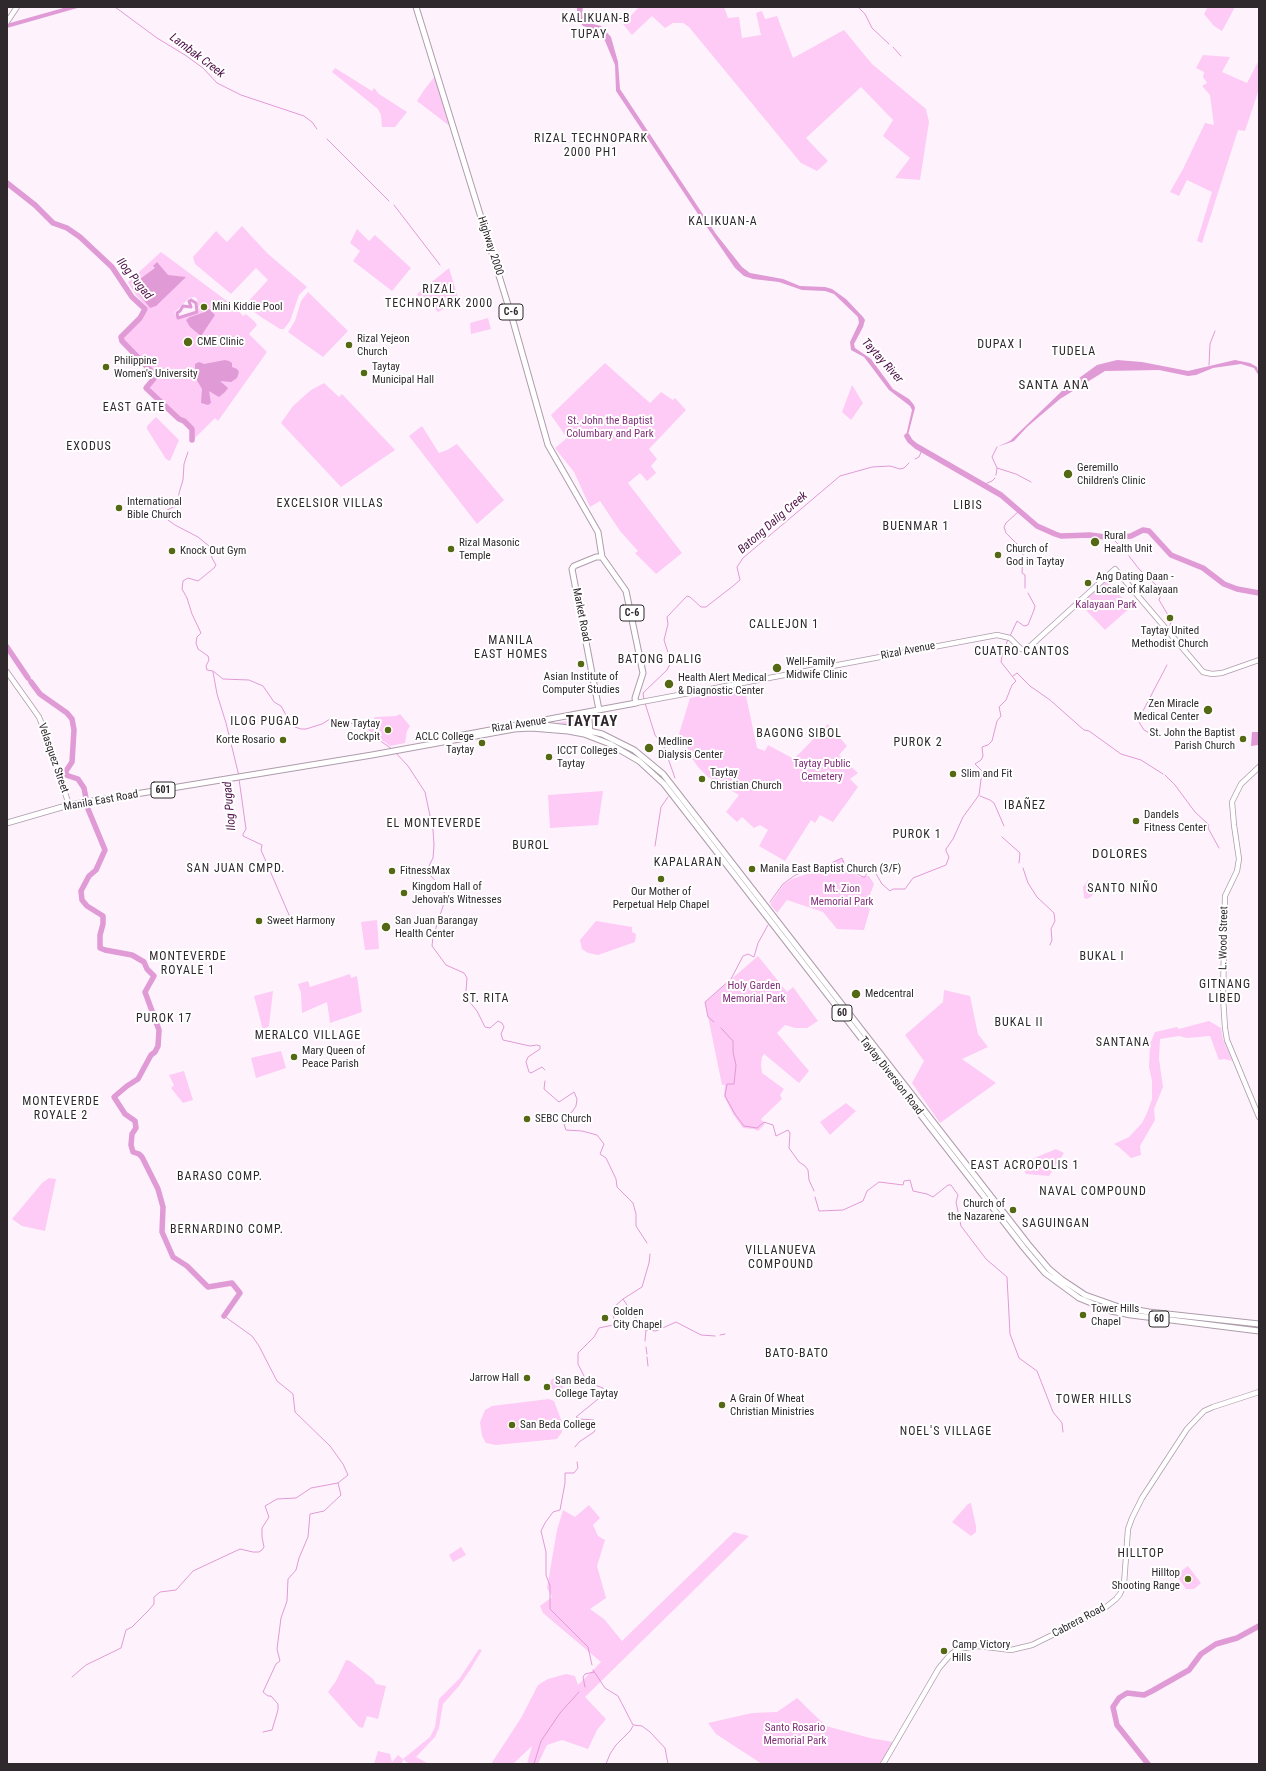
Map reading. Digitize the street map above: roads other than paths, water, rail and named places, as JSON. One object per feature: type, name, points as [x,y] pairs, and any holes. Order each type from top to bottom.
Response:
[{"type":"main road","points":[[7,22],[17,7]]},
{"type":"main road","name":"Highway 2000","points":[[416,7],[513,321],[548,445],[598,532],[602,557]]},
{"type":"main road","points":[[600,546],[594,557],[602,557]]},
{"type":"main road","name":"Market Road","points":[[594,557],[574,566],[572,569],[599,710]]},
{"type":"main road","name":"C-6","points":[[602,557],[626,591],[629,598],[643,672],[635,698],[636,703]]},
{"type":"main road","name":"Rizal Avenue","points":[[428,743],[477,732],[531,726],[599,710],[980,637],[997,635],[1009,638],[1022,650],[1027,649],[1114,570],[1206,674],[1222,673],[1259,660]]},
{"type":"main road","name":"Velasquez Street","points":[[7,672],[39,718],[47,737],[69,805]]},
{"type":"main road","points":[[590,712],[590,734]]},
{"type":"main road","name":"Taytay Diversion Road","points":[[524,728],[531,726],[608,736],[642,756],[663,774],[1036,1253],[1049,1269],[1061,1280],[1084,1297],[1113,1306],[1134,1310],[1257,1324]]},
{"type":"main road","name":"Rizal Avenue","points":[[428,743],[524,728]]},
{"type":"main road","name":"Taytay Diversion Road","points":[[590,734],[632,755],[657,776],[1031,1257],[1058,1284],[1120,1313],[1257,1331]]},
{"type":"main road","name":"Manila East Road","points":[[7,823],[69,805],[361,756],[365,753],[392,750],[428,743]]},
{"type":"main road","name":"L. Wood Street","points":[[1259,767],[1241,784],[1232,802],[1239,859],[1237,871],[1225,896],[1223,996],[1224,1028],[1259,1117]]},
{"type":"main road","points":[[760,908],[765,904]]},
{"type":"main road","points":[[1199,1324],[1200,1318]]},
{"type":"main road","points":[[1257,1324],[1257,1331]]},
{"type":"main road","name":"Cabrera Road","points":[[883,1764],[939,1668],[958,1649],[978,1646],[1011,1650],[1027,1647],[1101,1611],[1113,1602],[1120,1594],[1124,1584],[1128,1529],[1132,1518],[1142,1498],[1187,1429],[1204,1411],[1259,1392]]},
{"type":"waterway","name":"Lambak Creek","points":[[115,7],[157,38],[203,68],[217,83],[241,95],[304,116],[312,122],[317,129]]},
{"type":"waterway","points":[[858,7],[865,14],[872,28],[889,44]]},
{"type":"waterway","points":[[893,47],[901,56]]},
{"type":"waterway","name":"Lambak Creek","points":[[327,139],[389,201]]},
{"type":"waterway","name":"Ilog Pugad","points":[[7,183],[35,205],[53,223],[67,228],[80,237],[112,267],[132,297],[145,309],[140,318],[121,337],[122,341],[156,376],[146,388],[192,429],[192,440]]},
{"type":"waterway","name":"Lambak Creek","points":[[394,205],[440,265]]},
{"type":"waterway","points":[[191,300],[196,303],[197,312],[178,318],[177,313],[183,306],[191,307],[189,301],[191,300]]},
{"type":"waterway","points":[[1209,365],[1210,344],[1215,331]]},
{"type":"waterway","name":"Taytay River","points":[[907,436],[916,446],[1001,495],[1037,526],[1061,536],[1090,535],[1112,538],[1131,536],[1143,530],[1149,531],[1171,555],[1203,568],[1224,584],[1237,589],[1259,593]]},
{"type":"waterway","points":[[996,475],[997,468],[992,457],[997,447]]},
{"type":"waterway","name":"Batong Dalig Creek","points":[[915,459],[919,457],[922,450]]},
{"type":"waterway","name":"Ilog Pugad","points":[[188,452],[184,464],[183,480],[179,493],[178,505],[167,510],[165,514],[168,520],[198,537],[209,546],[212,558],[216,565],[198,581],[188,578],[183,581],[182,589],[201,633],[197,637],[196,643],[198,649],[208,656],[209,660],[206,666],[207,670],[213,671],[223,679],[249,680],[263,686],[274,702],[281,706],[286,715],[287,722],[295,727],[306,729],[322,724],[330,719],[349,722],[366,731],[392,749]]},
{"type":"waterway","name":"Batong Dalig Creek","points":[[644,700],[643,693],[667,670],[671,662],[664,640],[668,624],[667,617],[687,596],[701,607],[706,607],[733,586],[740,580],[737,567],[743,558],[840,476],[872,467],[890,466],[900,469],[904,468],[909,463]]},
{"type":"waterway","points":[[997,468],[1016,474],[1031,482]]},
{"type":"waterway","points":[[983,485],[995,478]]},
{"type":"waterway","points":[[1019,511],[1006,523],[1004,527],[1006,533],[1020,547],[1023,554],[1022,573],[1025,575],[1025,588]]},
{"type":"waterway","points":[[1112,538],[1127,553]]},
{"type":"waterway","points":[[1129,556],[1139,569],[1157,586]]},
{"type":"waterway","points":[[1158,587],[1162,592],[1159,600],[1168,615]]},
{"type":"waterway","points":[[1010,636],[1017,621],[1024,626],[1028,625],[1035,606],[1028,593]]},
{"type":"waterway","points":[[1169,629],[1171,622]]},
{"type":"waterway","points":[[1164,644],[1163,642],[1168,632]]},
{"type":"waterway","points":[[770,902],[783,884],[794,876],[813,866],[825,866],[842,858],[846,868],[863,877],[865,877],[869,869],[872,867],[882,884],[890,891],[893,889],[905,889],[913,878],[946,865],[949,857],[946,849],[953,839],[963,817],[979,795],[982,771],[975,764],[981,760],[983,756],[982,747],[988,745],[992,741],[997,721],[1001,716],[999,707],[1006,700],[1012,685],[1016,681],[1001,662],[1008,639]]},
{"type":"waterway","points":[[7,647],[28,678]]},
{"type":"waterway","points":[[1157,737],[1144,730],[1137,719],[1144,709],[1167,665]]},
{"type":"waterway","name":"Ilog Pugad","points":[[213,672],[217,694],[239,776]]},
{"type":"waterway","points":[[1013,676],[1017,673],[1030,686],[1050,700],[1084,730],[1089,731],[1121,754],[1141,760],[1163,774]]},
{"type":"waterway","points":[[31,682],[40,694],[67,713],[72,719],[74,730],[72,762],[66,771],[66,775],[78,779],[84,788],[88,809],[105,850],[96,870],[89,876],[81,891],[82,900],[87,906],[103,916],[103,924],[100,935],[100,948],[132,955],[144,962],[147,969],[154,976],[145,992],[159,1030],[158,1046],[155,1052],[151,1055],[138,1079],[114,1097],[125,1114],[135,1121],[136,1128],[132,1134],[131,1145],[133,1152],[142,1157],[158,1189],[163,1207],[162,1232],[173,1257],[187,1266],[208,1287],[232,1283],[240,1293],[224,1316]]},
{"type":"waterway","name":"Batong Dalig Creek","points":[[645,703],[655,735],[664,747],[675,778]]},
{"type":"waterway","name":"Ilog Pugad","points":[[396,753],[408,766],[425,792],[433,830],[433,858],[429,866],[429,874],[444,890],[445,900],[433,937],[432,946],[446,965],[464,973],[467,978],[466,991],[468,1000],[477,1011],[485,1027],[490,1028],[498,1021],[502,1023],[504,1027],[501,1034],[503,1040],[530,1046],[540,1046],[540,1049],[528,1057],[526,1062],[529,1072],[531,1073],[542,1067],[545,1070]]},
{"type":"waterway","points":[[1165,775],[1175,785],[1195,812],[1209,825],[1208,828],[1219,848]]},
{"type":"waterway","name":"Ilog Pugad","points":[[239,779],[246,829],[243,836],[262,845],[261,850],[293,924]]},
{"type":"waterway","points":[[980,796],[994,803],[1004,826]]},
{"type":"waterway","name":"Batong Dalig Creek","points":[[655,846],[661,807],[668,797]]},
{"type":"waterway","points":[[1002,837],[1020,853],[1019,863]]},
{"type":"waterway","points":[[1023,868],[1028,883],[1037,897],[1054,913],[1055,921],[1051,929],[1052,940],[1050,945]]},
{"type":"waterway","points":[[714,1022],[708,1017],[705,1002],[731,979],[743,956],[748,954],[754,957],[758,943],[768,925]]},
{"type":"waterway","points":[[721,1028],[733,1041],[733,1052],[736,1065],[734,1084],[727,1084],[725,1096],[735,1114],[744,1126],[757,1128],[764,1122],[773,1125],[776,1136],[788,1130],[790,1133],[789,1148],[799,1162],[808,1170],[809,1180],[814,1191]]},
{"type":"waterway","name":"Ilog Pugad","points":[[545,1081],[544,1089],[559,1102],[574,1092],[577,1099],[576,1106],[572,1112],[566,1115],[564,1124],[566,1130],[582,1131],[597,1135],[604,1144],[600,1154],[606,1158],[616,1179],[617,1187],[633,1203],[636,1214],[636,1226],[647,1243]]},
{"type":"waterway","points":[[815,1197],[819,1211],[843,1210],[863,1201],[867,1191],[879,1182],[903,1185],[904,1181],[910,1180],[913,1191],[933,1197],[948,1185],[951,1185],[958,1195],[956,1202],[961,1226],[986,1259],[1007,1277],[1010,1334],[1019,1358],[1037,1371],[1053,1412],[1062,1423],[1063,1432]]},
{"type":"waterway","name":"Ilog Pugad","points":[[650,1254],[642,1287],[623,1299],[635,1317],[642,1323],[646,1330],[656,1331],[676,1322],[701,1335],[715,1336]]},
{"type":"waterway","points":[[575,1447],[579,1442],[594,1432],[596,1428],[594,1420],[580,1419],[576,1417],[603,1395],[603,1388],[589,1383],[586,1380],[578,1364],[578,1353],[594,1337],[599,1328],[613,1325],[615,1322],[613,1308],[623,1299]]},
{"type":"waterway","points":[[72,1677],[86,1665],[121,1648],[126,1630],[132,1627],[148,1611],[154,1604],[154,1597],[160,1592],[176,1590],[193,1571],[240,1549],[253,1552],[259,1552],[262,1550],[264,1547],[262,1528],[269,1517],[265,1506],[277,1499],[296,1498],[311,1488],[338,1483],[348,1475],[343,1464],[330,1446],[295,1412],[293,1394],[277,1381],[259,1346],[252,1336],[224,1316]]},
{"type":"waterway","points":[[645,1341],[646,1330]]},
{"type":"waterway","name":"Ilog Pugad","points":[[720,1335],[725,1334]]},
{"type":"waterway","points":[[646,1347],[647,1354]]},
{"type":"waterway","points":[[647,1357],[648,1366]]},
{"type":"waterway","points":[[577,1462],[578,1468],[574,1473],[565,1473],[565,1483],[560,1510],[553,1512],[541,1531],[546,1552],[546,1575],[550,1586],[550,1609],[588,1647],[592,1665]]},
{"type":"waterway","points":[[263,1732],[272,1730],[278,1710],[278,1704],[271,1696],[268,1696],[263,1692],[276,1664],[280,1661],[277,1649],[281,1618],[287,1601],[288,1579],[296,1570],[299,1558],[308,1537],[310,1514],[324,1511],[341,1495],[338,1483]]},
{"type":"waterway","points":[[1148,1764],[1117,1725],[1113,1707],[1119,1698],[1127,1693],[1144,1695],[1152,1691],[1189,1670],[1201,1654],[1216,1644],[1237,1638],[1259,1626]]},
{"type":"waterway","points":[[593,1670],[605,1688],[618,1696],[633,1725],[642,1726],[665,1748],[668,1764]]},
{"type":"waterway","points":[[585,1687],[583,1677],[585,1674],[594,1672]]},
{"type":"waterway","points":[[534,1764],[541,1741],[560,1713],[579,1692]]},
{"type":"waterway","points":[[606,1764],[616,1745],[633,1726]]},
{"type":"place","name":"Mini Kiddie Pool","points":[[204,307]]},
{"type":"place","name":"CME Clinic","points":[[188,342]]},
{"type":"place","name":"Rizal Yejeon Church","points":[[349,345]]},
{"type":"place","name":"Philippine Women's University","points":[[106,367]]},
{"type":"place","name":"Taytay Municipal Hall","points":[[364,373]]},
{"type":"place","name":"Geremillo Children's Clinic","points":[[1068,474]]},
{"type":"place","name":"International Bible Church","points":[[119,508]]},
{"type":"place","name":"Rural Health Unit","points":[[1095,542]]},
{"type":"place","name":"Rizal Masonic Temple","points":[[451,549]]},
{"type":"place","name":"Knock Out Gym","points":[[172,551]]},
{"type":"place","name":"Church of God in Taytay","points":[[998,555]]},
{"type":"place","name":"Ang Dating Daan - Locale of Kalayaan","points":[[1088,583]]},
{"type":"place","name":"Taytay United Methodist Church","points":[[1170,618]]},
{"type":"place","name":"Asian Institute of Computer Studies","points":[[581,664]]},
{"type":"place","name":"Well-Family Midwife Clinic","points":[[777,668]]},
{"type":"place","name":"Health Alert Medical & Diagnostic Center","points":[[669,684]]},
{"type":"place","name":"Zen Miracle Medical Center","points":[[1208,710]]},
{"type":"place","name":"New Taytay Cockpit","points":[[388,730]]},
{"type":"place","name":"St. John the Baptist Parish Church","points":[[1243,739]]},
{"type":"place","name":"Korte Rosario","points":[[283,740]]},
{"type":"place","name":"ACLC College Taytay","points":[[482,743]]},
{"type":"place","name":"Medline Dialysis Center","points":[[649,748]]},
{"type":"place","name":"ICCT Colleges Taytay","points":[[549,757]]},
{"type":"place","name":"Slim and Fit","points":[[953,774]]},
{"type":"place","name":"Taytay Christian Church","points":[[702,779]]},
{"type":"place","name":"Dandels Fitness Center","points":[[1136,821]]},
{"type":"place","name":"Manila East Baptist Church (3/F)","points":[[752,869]]},
{"type":"place","name":"FitnessMax","points":[[392,871]]},
{"type":"place","name":"Our Mother of Perpetual Help Chapel","points":[[661,879]]},
{"type":"place","name":"Kingdom Hall of Jehovah's Witnesses","points":[[404,893]]},
{"type":"place","name":"Sweet Harmony","points":[[259,921]]},
{"type":"place","name":"San Juan Barangay Health Center","points":[[386,927]]},
{"type":"place","name":"Medcentral","points":[[856,994]]},
{"type":"place","name":"Mary Queen of Peace Parish","points":[[294,1057]]},
{"type":"place","name":"SEBC Church","points":[[527,1119]]},
{"type":"place","name":"Church of the Nazarene","points":[[1013,1210]]},
{"type":"place","name":"Tower Hills Chapel","points":[[1083,1315]]},
{"type":"place","name":"Golden City Chapel","points":[[605,1318]]},
{"type":"place","name":"Jarrow Hall","points":[[527,1378]]},
{"type":"place","name":"San Beda College Taytay","points":[[547,1387]]},
{"type":"place","name":"A Grain Of Wheat Christian Ministries","points":[[722,1405]]},
{"type":"place","name":"San Beda College","points":[[512,1425]]},
{"type":"place","name":"Hilltop Shooting Range","points":[[1188,1579]]},
{"type":"place","name":"Camp Victory Hills","points":[[944,1651]]},
{"type":"district","name":"KALIKUAN-B","points":[[596,19]]},
{"type":"district","name":"TUPAY","points":[[589,35]]},
{"type":"district","name":"RIZAL TECHNOPARK 2000 PH1","points":[[591,146]]},
{"type":"district","name":"KALIKUAN-A","points":[[723,222]]},
{"type":"district","name":"RIZAL TECHNOPARK 2000","points":[[439,297]]},
{"type":"district","name":"DUPAX I","points":[[1000,345]]},
{"type":"district","name":"TUDELA","points":[[1074,352]]},
{"type":"district","name":"SANTA ANA","points":[[1054,386]]},
{"type":"district","name":"EAST GATE","points":[[134,408]]},
{"type":"district","name":"EXODUS","points":[[89,447]]},
{"type":"district","name":"EXCELSIOR VILLAS","points":[[330,504]]},
{"type":"district","name":"LIBIS","points":[[968,506]]},
{"type":"district","name":"BUENMAR 1","points":[[916,527]]},
{"type":"district","name":"CALLEJON 1","points":[[784,625]]},
{"type":"district","name":"MANILA EAST HOMES","points":[[511,648]]},
{"type":"district","name":"CUATRO CANTOS","points":[[1022,652]]},
{"type":"district","name":"BATONG DALIG","points":[[660,660]]},
{"type":"district","name":"ILOG PUGAD","points":[[265,722]]},
{"type":"district","name":"TAYTAY","points":[[592,722]]},
{"type":"district","name":"BAGONG SIBOL","points":[[799,734]]},
{"type":"district","name":"PUROK 2","points":[[918,743]]},
{"type":"district","name":"IBAÑEZ","points":[[1025,806]]},
{"type":"district","name":"EL MONTEVERDE","points":[[434,824]]},
{"type":"district","name":"PUROK 1","points":[[917,835]]},
{"type":"district","name":"BUROL","points":[[531,846]]},
{"type":"district","name":"DOLORES","points":[[1120,855]]},
{"type":"district","name":"KAPALARAN","points":[[688,863]]},
{"type":"district","name":"SAN JUAN CMPD.","points":[[236,869]]},
{"type":"district","name":"SANTO NIÑO","points":[[1123,889]]},
{"type":"district","name":"BUKAL I","points":[[1102,957]]},
{"type":"district","name":"MONTEVERDE ROYALE 1","points":[[188,964]]},
{"type":"district","name":"GITNANG LIBED","points":[[1225,992]]},
{"type":"district","name":"ST. RITA","points":[[486,999]]},
{"type":"district","name":"PUROK 17","points":[[164,1019]]},
{"type":"district","name":"BUKAL II","points":[[1019,1023]]},
{"type":"district","name":"MERALCO VILLAGE","points":[[308,1036]]},
{"type":"district","name":"SANTANA","points":[[1123,1043]]},
{"type":"district","name":"MONTEVERDE ROYALE 2","points":[[61,1109]]},
{"type":"district","name":"EAST ACROPOLIS 1","points":[[1025,1166]]},
{"type":"district","name":"BARASO COMP.","points":[[220,1177]]},
{"type":"district","name":"NAVAL COMPOUND","points":[[1093,1192]]},
{"type":"district","name":"SAGUINGAN","points":[[1056,1224]]},
{"type":"district","name":"BERNARDINO COMP.","points":[[227,1230]]},
{"type":"district","name":"VILLANUEVA COMPOUND","points":[[781,1258]]},
{"type":"district","name":"BATO-BATO","points":[[797,1354]]},
{"type":"district","name":"TOWER HILLS","points":[[1094,1400]]},
{"type":"district","name":"NOEL'S VILLAGE","points":[[946,1432]]},
{"type":"district","name":"HILLTOP","points":[[1141,1554]]},
{"type":"park label","name":"St. John the Baptist Columbary and Park","points":[[610,427]]},
{"type":"park label","name":"Kalayaan Park","points":[[1106,605]]},
{"type":"park label","name":"Taytay Public Cemetery","points":[[822,770]]},
{"type":"park label","name":"Mt. Zion Memorial Park","points":[[842,895]]},
{"type":"park label","name":"Holy Garden Memorial Park","points":[[754,992]]},
{"type":"park label","name":"Santo Rosario Memorial Park","points":[[795,1734]]}]
